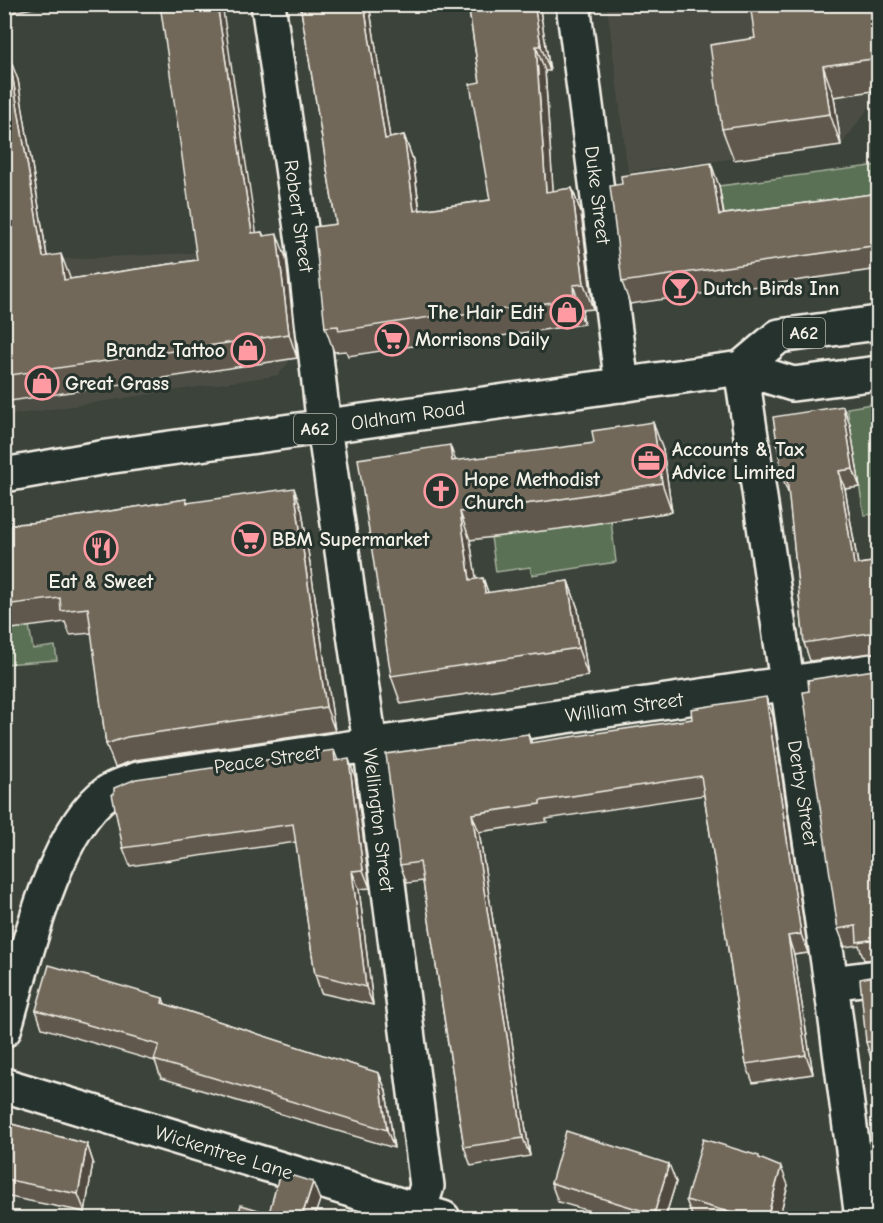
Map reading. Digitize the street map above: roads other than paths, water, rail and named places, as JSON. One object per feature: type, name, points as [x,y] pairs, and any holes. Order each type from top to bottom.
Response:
[{"type":"main road","name":"Robert Street","points":[[268,4],[303,242],[324,428]]},
{"type":"main road","name":"Duke Street","points":[[573,4],[622,385]]},
{"type":"main road","name":"A62","points":[[741,368],[779,336],[879,322]]},
{"type":"main road","name":"Oldham Road","points":[[4,475],[106,457],[741,368],[793,384],[879,373]]},
{"type":"main road","name":"Derby Street","points":[[741,368],[831,983],[862,1218]]},
{"type":"main road","name":"Wellington Street","points":[[324,428],[370,744],[431,1215]]},
{"type":"main road","name":"William Street","points":[[370,744],[879,670]]},
{"type":"main road","name":"Peace Street","points":[[4,1030],[40,911],[62,852],[86,812],[108,791],[138,779],[370,744]]},
{"type":"main road","points":[[831,983],[879,977]]},
{"type":"main road","name":"Wickentree Lane","points":[[4,1085],[431,1215]]},
{"type":"place","name":"Dutch Birds Inn","points":[[680,288]]},
{"type":"place","name":"The Hair Edit","points":[[567,312]]},
{"type":"place","name":"Morrisons Daily","points":[[392,339]]},
{"type":"place","name":"Brandz Tattoo","points":[[248,350]]},
{"type":"place","name":"Great Grass","points":[[42,383]]},
{"type":"place","name":"Accounts & Tax Advice Limited","points":[[649,461]]},
{"type":"place","name":"Hope Methodist Church","points":[[441,491]]},
{"type":"place","name":"BBM Supermarket","points":[[249,539]]},
{"type":"place","name":"Eat & Sweet","points":[[101,548]]}]
